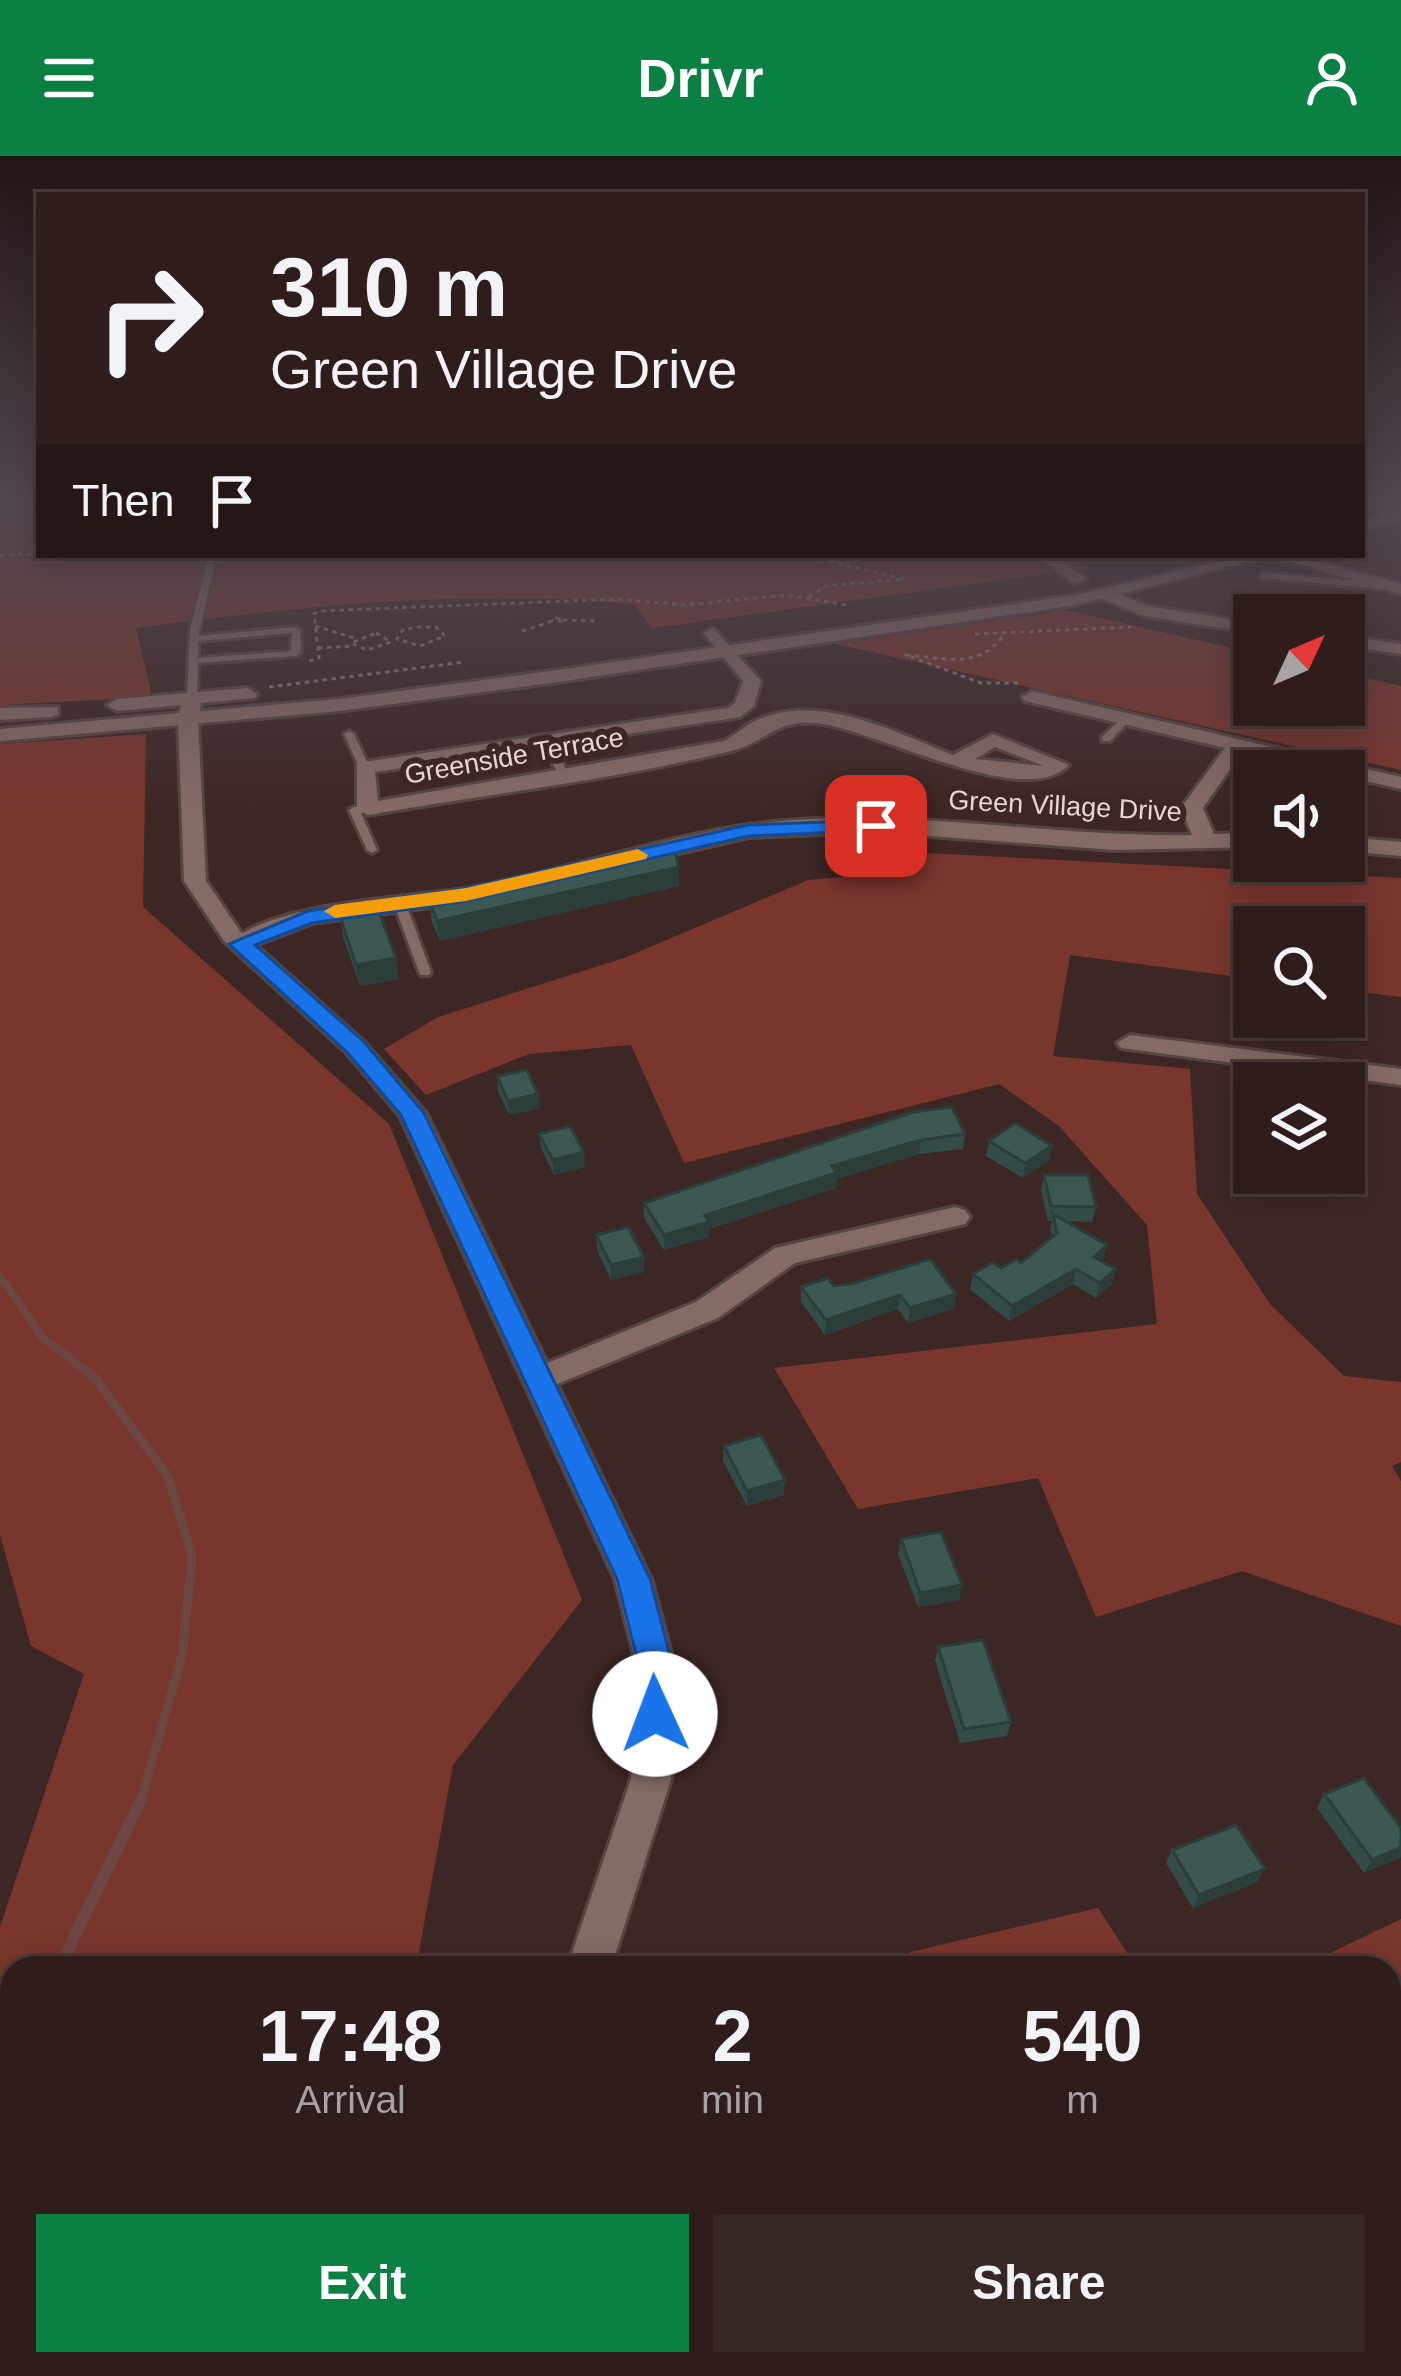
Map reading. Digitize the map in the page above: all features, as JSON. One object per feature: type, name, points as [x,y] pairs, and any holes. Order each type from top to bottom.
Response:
[{"type":"street","points":[[0,714],[339,706],[928,606]]},
{"type":"street","points":[[721,642],[1013,606]]},
{"type":"street","points":[[1134,606],[1233,625]]},
{"type":"street","points":[[721,642],[747,672],[753,690],[733,713],[764,724]]},
{"type":"street","points":[[1365,644],[1401,649]]},
{"type":"street","points":[[1032,697],[1401,783]]},
{"type":"street","points":[[0,735],[190,709]]},
{"type":"street","points":[[190,709],[195,881],[215,917],[240,944],[356,1047],[412,1113],[633,1579],[657,1671],[651,1779],[593,1956]]},
{"type":"street","name":"Greenside Terrace","points":[[733,713],[364,767],[368,809],[727,746],[743,742],[764,724],[836,718],[954,763]]},
{"type":"street","points":[[1206,842],[1192,808],[1236,746]]},
{"type":"street","name":"Green Village Drive","points":[[240,944],[308,917],[400,904],[783,828],[876,826],[1114,843],[1233,841]]},
{"type":"street","points":[[1365,846],[1401,849]]},
{"type":"street","points":[[1130,1043],[1401,1077]]},
{"type":"street","points":[[539,1379],[706,1310],[787,1255],[955,1216]]},
{"type":"lane","points":[[190,709],[193,639],[201,606]]},
{"type":"lane","points":[[193,639],[296,631],[296,652],[194,662]]},
{"type":"lane","points":[[1106,739],[1126,719]]},
{"type":"lane","points":[[349,734],[364,767]]},
{"type":"lane","points":[[547,741],[562,772]]},
{"type":"lane","points":[[368,809],[354,810],[372,850]]},
{"type":"lane","points":[[400,904],[425,972]]},
{"type":"path","points":[[309,662],[318,659],[319,611],[425,615],[539,606]]},
{"type":"path","points":[[546,606],[553,620]]},
{"type":"path","points":[[414,627],[425,615]]},
{"type":"path","points":[[522,631],[553,620],[598,621]]},
{"type":"path","points":[[316,626],[355,638],[414,627],[436,628],[445,635],[428,645],[318,648]]},
{"type":"path","points":[[1002,637],[1081,627],[1138,628]]},
{"type":"path","points":[[400,632],[398,640],[404,644]]},
{"type":"path","points":[[382,634],[391,639],[386,646]]},
{"type":"path","points":[[353,646],[355,638]]},
{"type":"path","points":[[248,689],[464,662]]},
{"type":"shaded area","points":[[0,606],[339,606],[136,628],[152,697],[0,705]]},
{"type":"shaded area","points":[[634,606],[816,606],[652,628]]},
{"type":"shaded area","points":[[1066,610],[1233,648],[1233,726],[1365,726],[1365,678],[1401,686],[1401,770],[1365,762],[1365,750],[1311,750],[836,644]]},
{"type":"shaded area","points":[[146,734],[143,907],[389,1124],[582,1600],[453,1765],[418,1956],[0,1956],[0,1927],[84,1674],[31,1646],[0,1535],[0,744]]},
{"type":"shaded area","points":[[889,851],[1233,869],[1233,882],[1401,878],[1401,997],[1365,993],[1365,906],[1233,906],[1233,976],[1070,955],[1053,1056],[1190,1069],[1197,1194],[1270,1304],[1344,1376],[1401,1382],[1401,1462],[1392,1466],[1401,1481],[1401,1626],[1242,1571],[1096,1617],[1038,1478],[858,1509],[774,1368],[1157,1324],[1147,1225],[1059,1126],[999,1084],[684,1163],[631,1045],[529,1054],[426,1095],[384,1049],[438,1017],[624,958],[808,880],[885,873]]},
{"type":"shaded area","points":[[1098,1908],[1129,1956],[912,1956],[910,1952]]},
{"type":"shaded area","points":[[1401,1919],[1401,1956],[1324,1956]]},
{"type":"building","points":[[674,848],[679,867],[437,921],[430,903]]},
{"type":"building","points":[[378,909],[396,958],[356,965],[340,916]]},
{"type":"building","points":[[527,1070],[538,1094],[508,1101],[497,1076]]},
{"type":"building","points":[[952,1107],[965,1134],[921,1140],[832,1166],[837,1173],[705,1215],[709,1222],[664,1235],[644,1203],[913,1112]]},
{"type":"building","points":[[1015,1123],[1052,1146],[1025,1163],[989,1141]]},
{"type":"building","points":[[570,1126],[584,1152],[553,1160],[539,1134]]},
{"type":"building","points":[[1044,1175],[1088,1175],[1096,1207],[1051,1206]]},
{"type":"building","points":[[1053,1214],[1107,1245],[1094,1257],[1116,1269],[1100,1283],[1076,1269],[1012,1306],[973,1274],[993,1262],[1001,1268],[1017,1259],[1021,1263],[1057,1233]]},
{"type":"building","points":[[628,1227],[644,1257],[611,1265],[596,1235]]},
{"type":"building","points":[[930,1259],[956,1294],[910,1308],[900,1295],[826,1320],[801,1287],[828,1278],[834,1286],[855,1283]]},
{"type":"building","points":[[761,1435],[785,1480],[747,1491],[724,1446]]},
{"type":"building","points":[[941,1532],[962,1585],[920,1593],[901,1539]]},
{"type":"building","points":[[983,1640],[1011,1722],[964,1729],[938,1647]]},
{"type":"building","points":[[1364,1778],[1401,1828],[1401,1847],[1372,1860],[1324,1794]]},
{"type":"building","points":[[1236,1825],[1265,1869],[1199,1895],[1172,1850]]},
{"type":"waterway","points":[[0,1276],[42,1337],[58,1349]]},
{"type":"waterway","points":[[58,1349],[62,1352]]},
{"type":"waterway","points":[[58,1349],[94,1377],[168,1476],[192,1557],[182,1656],[141,1801]]},
{"type":"waterway","points":[[65,1956],[141,1801]]},
{"type":"slow traffic","points":[[335,911],[466,895],[638,855]]},
{"type":"route","points":[[655,1714],[657,1671],[633,1579],[459,1221],[412,1113],[356,1047],[240,944],[308,917],[358,906],[466,895],[748,830],[876,826]]}]
